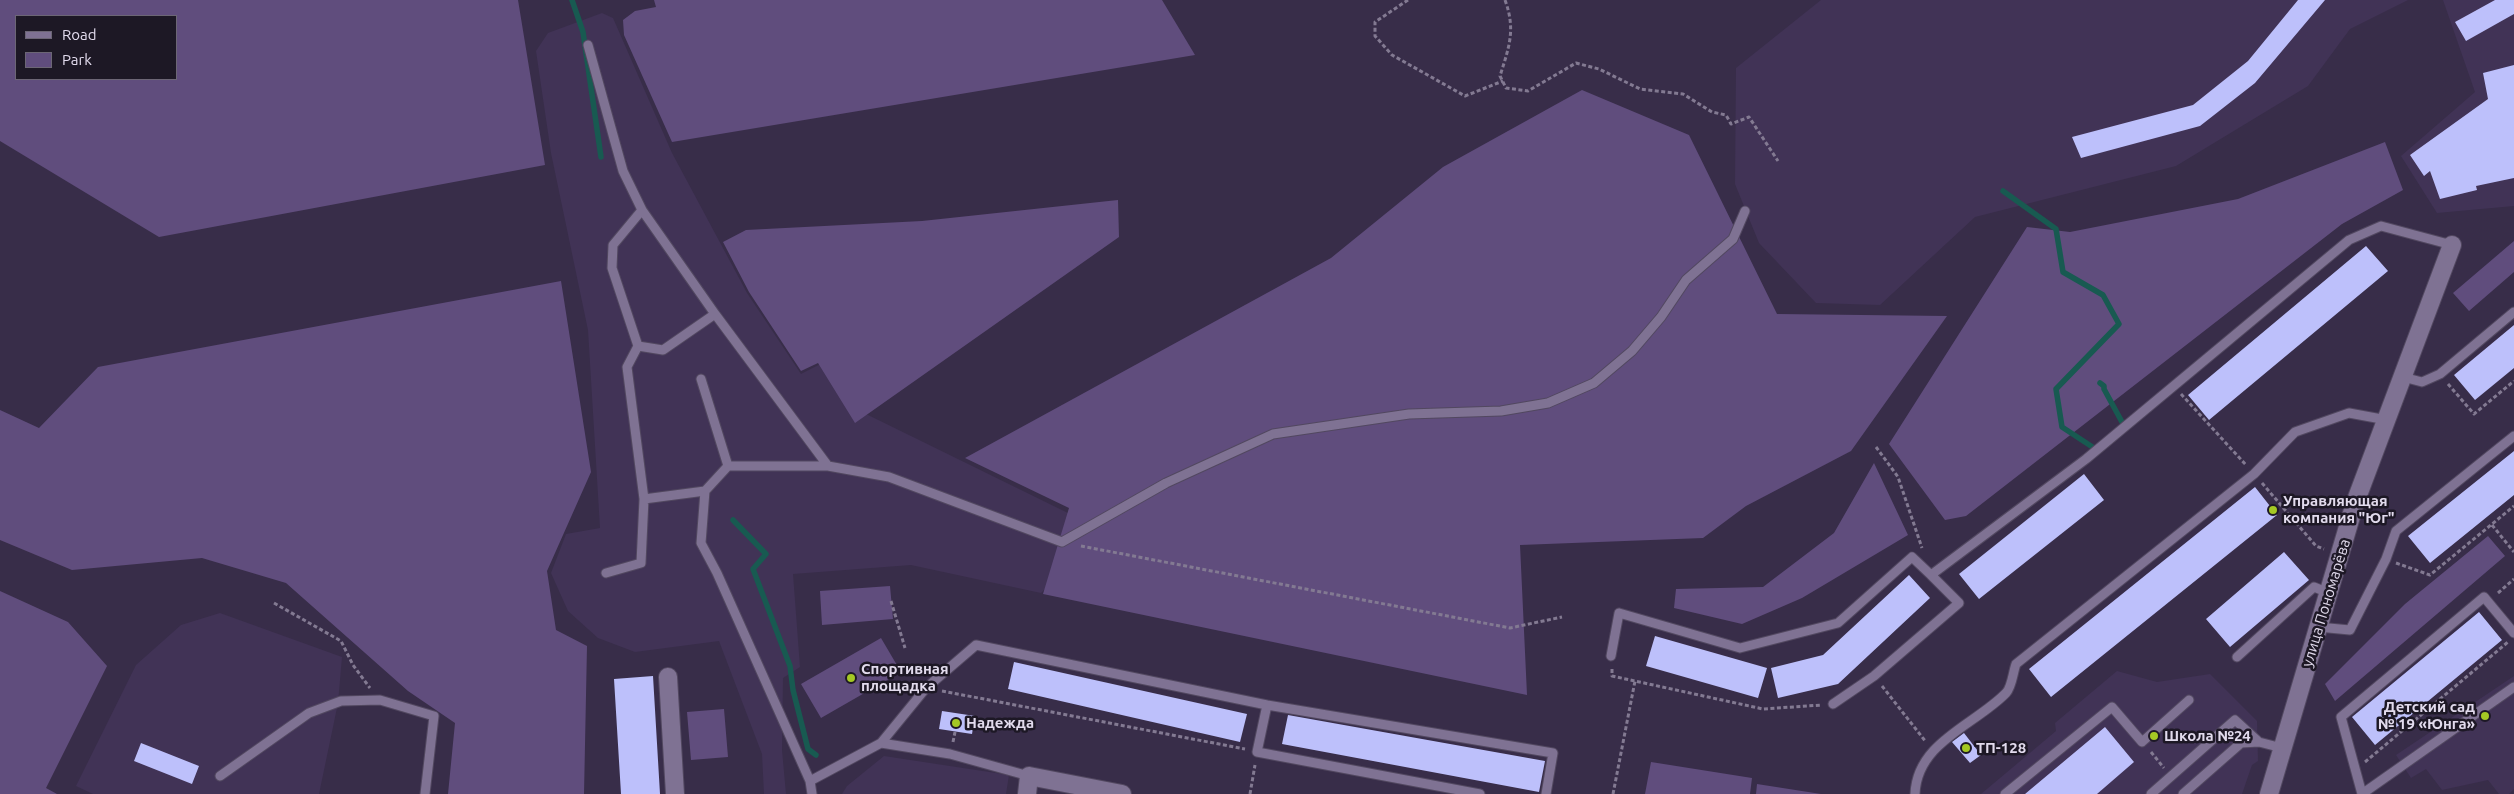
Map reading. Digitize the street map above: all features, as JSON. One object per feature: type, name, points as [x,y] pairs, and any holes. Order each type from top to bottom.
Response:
[{"type":"street","name":"улица Пономарёва","points":[[2268,794],[2355,503],[2452,245]]},
{"type":"street","points":[[668,677],[675,794]]},
{"type":"street","points":[[1027,794],[1029,776],[1122,794]]},
{"type":"lane","points":[[588,45],[623,171],[642,210],[715,314],[828,466]]},
{"type":"lane","points":[[606,573],[641,563],[644,499],[627,368],[638,346],[612,268],[612,245],[642,210]]},
{"type":"lane","points":[[812,794],[810,781],[718,572],[701,543],[705,491],[728,466],[828,466],[890,477],[1062,542],[1166,483],[1273,434],[1409,414],[1501,411],[1548,403],[1594,383],[1632,350],[1661,317],[1686,280],[1733,239],[1745,211]]},
{"type":"lane","points":[[1931,575],[2086,459],[2349,240],[2382,226],[2452,245]]},
{"type":"lane","points":[[2403,377],[2422,382],[2440,374],[2514,312]]},
{"type":"lane","points":[[638,346],[663,350],[715,314]]},
{"type":"lane","points":[[701,379],[728,466]]},
{"type":"lane","points":[[1915,794],[1915,783],[1932,750],[2008,692],[2016,664],[2254,474],[2295,432],[2349,413],[2387,420]]},
{"type":"lane","points":[[2318,627],[2350,630],[2386,559],[2396,531],[2514,436]]},
{"type":"lane","points":[[644,499],[705,491]]},
{"type":"lane","points":[[1611,656],[1619,613],[1740,648],[1838,623],[1912,557],[1959,603],[1874,676],[1833,704]]},
{"type":"lane","points":[[2237,656],[2314,587],[2329,592]]},
{"type":"lane","points":[[2514,633],[2484,597],[2341,716],[2362,794],[2514,687]]},
{"type":"lane","points":[[810,781],[881,743],[926,688],[976,645],[1267,705],[1553,753],[1546,794]]},
{"type":"lane","points":[[220,776],[309,713],[340,701],[380,700],[434,716],[425,794]]},
{"type":"lane","points":[[2006,794],[2112,708],[2142,742],[2189,700]]},
{"type":"lane","points":[[1267,705],[1257,752],[1480,794]]},
{"type":"lane","points":[[2151,794],[2235,720],[2259,742]]},
{"type":"lane","points":[[2183,794],[2241,743],[2259,742],[2282,748]]},
{"type":"lane","points":[[881,743],[950,754],[1029,776]]},
{"type":"path","points":[[1408,0],[1375,22],[1375,36],[1392,55],[1465,96],[1503,82]]},
{"type":"path","points":[[1505,0],[1511,17],[1511,39],[1500,76],[1506,88],[1528,91],[1576,63],[1600,69],[1640,89],[1683,94],[1712,112],[1726,115],[1732,124],[1749,117],[1778,161]]},
{"type":"path","points":[[2440,374],[2474,414],[2514,381]]},
{"type":"path","points":[[2174,386],[2246,465]]},
{"type":"path","points":[[1876,447],[1898,477],[1931,575]]},
{"type":"path","points":[[2254,474],[2316,546]]},
{"type":"path","points":[[2386,559],[2430,575],[2514,506]]},
{"type":"path","points":[[2492,525],[2514,552]]},
{"type":"path","points":[[1062,542],[1510,628],[1562,617]]},
{"type":"path","points":[[2488,601],[2514,579]]},
{"type":"path","points":[[891,601],[905,648]]},
{"type":"path","points":[[274,603],[341,641],[352,665],[380,700]]},
{"type":"path","points":[[2356,769],[2514,637]]},
{"type":"path","points":[[1611,656],[1612,676],[1763,709],[1833,704]]},
{"type":"path","points":[[1874,676],[1932,750]]},
{"type":"path","points":[[1613,794],[1635,681]]},
{"type":"path","points":[[926,688],[1257,752],[1250,794]]},
{"type":"path","points":[[2142,742],[2172,776]]},
{"type":"shaded area","points":[[1821,0],[2408,0],[2350,29],[2308,86],[2176,166],[1975,217],[1880,305],[1816,303],[1759,243],[1735,184],[1736,68]]},
{"type":"shaded area","points":[[2443,0],[2514,0],[2514,206],[2437,213],[2401,156],[2475,92]]},
{"type":"shaded area","points":[[602,13],[613,18],[672,153],[747,293],[801,374],[832,358],[864,413],[1070,514],[1048,586],[1041,593],[911,565],[793,574],[800,667],[783,678],[782,750],[786,794],[764,794],[762,754],[719,641],[635,652],[598,638],[568,611],[551,573],[566,534],[600,528],[588,330],[551,153],[536,51],[548,33]]},
{"type":"shaded area","points":[[220,613],[342,657],[338,703],[319,794],[93,794],[76,786],[136,665],[181,625]]},
{"type":"shaded area","name":"Школа №24","points":[[2117,671],[2157,682],[2210,674],[2257,721],[2258,761],[2252,765],[2242,794],[1981,794],[2056,731],[2055,723]]},
{"type":"shaded area","name":"Детский сад № 19 «Юнга»","points":[[2514,676],[2514,789],[2509,794],[2499,794],[2488,780],[2442,790],[2426,769],[2411,778],[2396,755]]},
{"type":"shaded area","points":[[884,756],[1009,775],[1006,794],[842,794],[847,786]]},
{"type":"green space","points":[[0,0],[518,0],[545,165],[159,237],[0,141]]},
{"type":"green space","points":[[654,0],[1162,0],[1195,55],[672,142],[624,35],[623,20],[635,11],[656,7]]},
{"type":"green space","points":[[1582,90],[1689,135],[1777,314],[1947,316],[1851,451],[1746,506],[1703,538],[1520,545],[1527,695],[1043,594],[1069,508],[965,458],[1331,258],[1443,167]]},
{"type":"green space","points":[[2385,142],[2403,190],[2342,224],[1966,516],[1945,520],[1889,444],[2027,227],[2070,232],[2238,199]]},
{"type":"green space","points":[[1118,200],[1119,237],[855,423],[818,363],[801,371],[749,292],[723,242],[746,230],[922,221]]},
{"type":"green space","points":[[2514,241],[2514,272],[2469,311],[2453,293]]},
{"type":"green space","points":[[561,281],[591,472],[547,571],[556,630],[587,646],[584,794],[448,794],[455,723],[408,691],[286,583],[202,558],[72,570],[0,540],[0,410],[39,428],[98,367]]},
{"type":"green space","points":[[1874,463],[1908,535],[1802,598],[1742,624],[1674,608],[1676,589],[1763,587],[1834,533]]},
{"type":"green space","points":[[2488,536],[2505,556],[2335,701],[2325,684],[2405,604]]},
{"type":"green space","points":[[890,586],[893,619],[822,625],[820,591]]},
{"type":"green space","points":[[0,591],[68,622],[107,666],[46,788],[57,794],[0,794]]},
{"type":"green space","name":"Спортивная площадка","points":[[881,638],[901,672],[821,718],[801,684]]},
{"type":"green space","points":[[724,709],[728,757],[691,760],[687,712]]},
{"type":"green space","points":[[1651,762],[1752,778],[1750,794],[1645,794]]},
{"type":"green space","points":[[1757,784],[1821,794],[1756,794]]},
{"type":"building","points":[[2298,0],[2325,0],[2255,83],[2200,126],[2081,158],[2072,137],[2193,105],[2248,61]]},
{"type":"building","points":[[2495,0],[2514,0],[2514,14],[2466,41],[2455,22]]},
{"type":"building","points":[[2514,65],[2514,178],[2476,186],[2477,190],[2440,199],[2430,171],[2424,176],[2410,155],[2488,99],[2483,73]]},
{"type":"building","points":[[2366,246],[2388,271],[2209,420],[2188,395]]},
{"type":"building","points":[[2514,325],[2514,368],[2475,400],[2454,375]]},
{"type":"building","points":[[2514,451],[2514,495],[2430,563],[2408,536]]},
{"type":"building","points":[[2084,474],[2104,500],[1979,599],[1959,574]]},
{"type":"building","points":[[2255,487],[2277,515],[2051,697],[2029,669]]},
{"type":"building","points":[[2284,552],[2309,580],[2230,647],[2206,619]]},
{"type":"building","points":[[1909,575],[1930,598],[1838,684],[1778,698],[1771,668],[1823,655]]},
{"type":"building","points":[[2479,612],[2502,640],[2375,745],[2352,717]]},
{"type":"building","points":[[1655,636],[1767,668],[1758,698],[1646,666]]},
{"type":"building","points":[[1014,662],[1247,714],[1240,742],[1008,689]]},
{"type":"building","points":[[653,676],[660,794],[621,794],[614,679]]},
{"type":"building","points":[[942,711],[975,716],[972,734],[939,729]]},
{"type":"building","points":[[1288,715],[1545,761],[1539,792],[1282,744]]},
{"type":"building","points":[[2105,727],[2134,762],[2097,794],[2025,794]]},
{"type":"building","name":"ТП-128","points":[[1964,733],[1981,755],[1970,763],[1952,742]]},
{"type":"building","points":[[141,743],[199,766],[192,784],[134,761]]},
{"type":"waterway","points":[[572,0],[583,32],[601,157]]},
{"type":"waterway","points":[[2003,191],[2056,229],[2063,272],[2103,295],[2119,324],[2056,389],[2062,427],[2094,448]]},
{"type":"waterway","points":[[2100,383],[2104,386],[2122,422]]},
{"type":"waterway","points":[[733,520],[766,554],[753,569],[790,666],[793,690],[808,749],[816,755]]},
{"type":"place","name":"Управляющая компания \"Юг\"","points":[[2273,510]]},
{"type":"place","name":"Спортивная площадка","points":[[851,678]]},
{"type":"place","name":"Детский сад № 19 «Юнга»","points":[[2485,716]]},
{"type":"place","name":"Надежда","points":[[956,723]]},
{"type":"place","name":"Школа №24","points":[[2154,736]]},
{"type":"place","name":"ТП-128","points":[[1966,748]]}]
